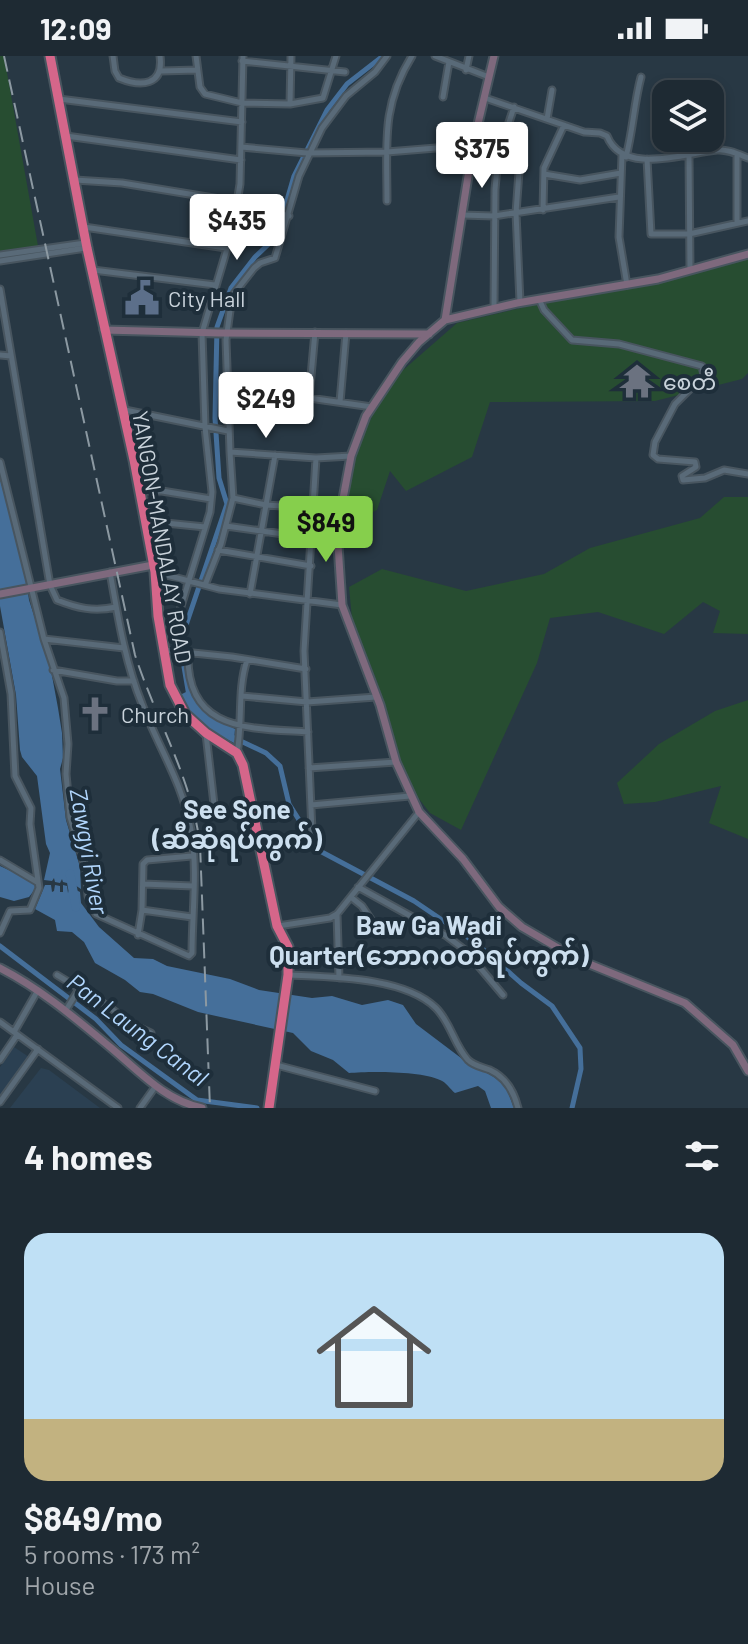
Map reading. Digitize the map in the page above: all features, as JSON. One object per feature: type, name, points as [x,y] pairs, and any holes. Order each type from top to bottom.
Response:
[{"type":"highway","name":"YANGON-MANDALAY ROAD","points":[[50,56],[86,245],[124,410],[176,699],[185,714],[206,733],[238,750]]},
{"type":"highway","points":[[238,750],[277,926],[288,947],[288,975],[270,1103]]},
{"type":"main road","points":[[445,320],[473,145],[494,56]]},
{"type":"main road","points":[[748,254],[627,285],[520,302],[445,320],[402,362],[372,407],[351,456],[338,545],[342,605],[396,762],[419,812],[463,859],[499,907],[522,927],[577,959],[685,1003],[733,1045],[748,1071]]},
{"type":"main road","points":[[104,330],[429,334]]},
{"type":"main road","points":[[0,594],[110,572],[154,569]]},
{"type":"main road","points":[[0,968],[68,1007],[155,1087],[199,1108]]},
{"type":"street","points":[[113,56],[119,78],[139,84],[157,77],[161,71],[160,56]]},
{"type":"street","points":[[196,56],[200,87],[205,94],[242,103],[290,104],[323,98],[336,56]]},
{"type":"street","points":[[290,104],[291,56]]},
{"type":"street","points":[[175,626],[218,550],[233,498],[223,333],[232,296],[254,268],[275,258],[299,176],[322,128],[346,96],[375,72],[387,56]]},
{"type":"street","points":[[387,201],[389,104],[412,56]]},
{"type":"street","points":[[435,56],[490,78]]},
{"type":"street","points":[[466,70],[469,56]]},
{"type":"street","points":[[198,583],[211,499],[204,333],[238,202],[242,59],[345,72]]},
{"type":"street","points":[[443,97],[449,62]]},
{"type":"street","points":[[161,71],[197,70]]},
{"type":"street","points":[[627,285],[620,251],[619,197],[624,156],[633,134],[635,100],[641,77]]},
{"type":"street","points":[[547,119],[552,90]]},
{"type":"street","points":[[58,98],[242,122]]},
{"type":"street","points":[[485,98],[607,136],[611,145],[624,156],[647,159],[720,150],[748,158]]},
{"type":"street","points":[[494,309],[494,216],[498,156],[514,107]]},
{"type":"street","points":[[543,210],[544,168],[564,125]]},
{"type":"street","points":[[505,135],[511,139],[520,158],[516,213],[520,302]]},
{"type":"street","points":[[65,136],[241,160]]},
{"type":"street","points":[[241,147],[309,153],[387,152],[473,145]]},
{"type":"street","points":[[737,154],[737,222]]},
{"type":"street","points":[[689,155],[690,271]]},
{"type":"street","points":[[647,159],[651,234],[689,234],[748,221]]},
{"type":"street","points":[[544,174],[580,180],[621,173]]},
{"type":"street","points":[[74,180],[122,183],[238,202],[286,215]]},
{"type":"street","points":[[462,215],[494,216],[619,197]]},
{"type":"street","points":[[83,227],[226,248]]},
{"type":"street","points":[[0,258],[86,245]]},
{"type":"street","points":[[92,270],[215,285]]},
{"type":"street","points":[[0,289],[50,585],[57,600],[69,605],[99,611],[116,607]]},
{"type":"street","points":[[539,299],[544,310],[572,340],[619,344],[702,366],[704,375],[675,404],[655,442],[653,455],[658,459],[695,462],[696,467],[682,476],[683,480],[705,478],[719,470],[748,474]]},
{"type":"street","points":[[309,398],[315,332]]},
{"type":"street","points":[[340,402],[346,333]]},
{"type":"street","points":[[0,355],[11,356]]},
{"type":"street","points":[[226,396],[309,398],[372,407]]},
{"type":"street","points":[[124,410],[228,431]]},
{"type":"street","points":[[230,452],[316,458],[351,456]]},
{"type":"street","points":[[250,594],[275,455]]},
{"type":"street","points":[[260,853],[272,846],[299,845],[312,831],[306,669],[316,458]]},
{"type":"street","points":[[0,462],[29,588],[64,698],[70,817],[87,873],[88,896],[96,914],[186,956],[192,953],[191,832],[174,770],[142,706],[134,681],[124,648],[110,572]]},
{"type":"street","points":[[139,491],[162,491],[211,499]]},
{"type":"street","points":[[233,498],[266,505],[314,508]]},
{"type":"street","points":[[145,520],[205,527]]},
{"type":"street","points":[[226,526],[312,538]]},
{"type":"street","points":[[218,550],[311,566]]},
{"type":"street","points":[[154,569],[198,583],[250,594],[342,605]]},
{"type":"street","points":[[0,632],[11,694],[15,776],[31,808],[30,824],[38,885],[30,910],[10,911],[0,933]]},
{"type":"street","points":[[44,639],[124,648]]},
{"type":"street","points":[[168,650],[306,669]]},
{"type":"street","points":[[184,651],[190,683],[199,701],[217,716],[240,728],[308,732]]},
{"type":"street","points":[[238,750],[241,680],[247,660]]},
{"type":"street","points":[[53,670],[134,681]]},
{"type":"street","points":[[242,696],[307,702],[376,697]]},
{"type":"street","points":[[206,733],[215,813]]},
{"type":"street","points":[[309,768],[396,762]]},
{"type":"street","points":[[311,805],[410,796]]},
{"type":"street","points":[[277,926],[330,918],[337,914],[419,812]]},
{"type":"street","points":[[138,935],[143,864],[147,860],[192,856]]},
{"type":"street","points":[[0,860],[38,885]]},
{"type":"street","points":[[143,884],[193,886]]},
{"type":"street","points":[[359,886],[445,935],[465,950],[503,995]]},
{"type":"street","points":[[352,898],[372,921]]},
{"type":"street","points":[[142,910],[192,917]]},
{"type":"street","points":[[337,914],[339,978]]},
{"type":"street","points":[[57,975],[77,993],[108,1006],[130,1023],[151,1033]]},
{"type":"street","points":[[288,975],[339,978],[397,988],[421,996],[450,1025],[466,1058],[503,1079],[515,1096],[518,1108]]},
{"type":"street","points":[[0,1060],[38,990]]},
{"type":"street","points":[[68,1007],[77,993]]},
{"type":"street","points":[[0,1022],[118,1108]]},
{"type":"street","points":[[0,1102],[38,1049]]},
{"type":"street","points":[[275,1065],[375,1091]]},
{"type":"street","points":[[140,1108],[155,1087]]},
{"type":"shaded area","points":[[14,1047],[29,1057],[0,1098],[0,1067]]},
{"type":"shaded area","points":[[41,1068],[49,1070],[100,1108],[10,1108]]},
{"type":"green space","points":[[0,56],[4,56],[38,246],[0,255]]},
{"type":"green space","points":[[748,255],[748,373],[742,379],[655,401],[490,402],[472,457],[406,491],[390,471],[377,510],[344,527],[345,477],[386,385],[457,323]]},
{"type":"green space","points":[[724,497],[748,497],[748,634],[713,633],[720,611],[703,602],[664,634],[598,612],[550,618],[537,663],[461,830],[430,813],[402,777],[377,682],[352,619],[349,587],[382,569],[466,591],[544,574],[590,548],[700,518]]},
{"type":"green space","points":[[748,700],[748,839],[709,823],[721,786],[655,802],[624,804],[617,783],[659,744],[715,711]]},
{"type":"water","points":[[0,479],[24,565],[29,600],[50,665],[62,733],[60,769],[66,820],[80,867],[81,889],[67,880],[67,883],[62,879],[60,883],[55,882],[54,878],[52,881],[44,880],[50,853],[46,844],[37,776],[20,750],[16,695],[0,606]]},
{"type":"water","points":[[188,691],[206,713],[235,729],[234,743],[196,718],[180,695]]},
{"type":"water","points":[[0,866],[39,884],[29,897],[14,901],[0,897]]},
{"type":"water","points":[[45,885],[51,885],[52,892],[55,885],[60,886],[60,892],[63,892],[63,885],[67,886],[68,893],[70,887],[74,889],[73,895],[76,896],[76,890],[80,892],[81,903],[99,927],[134,958],[153,959],[167,966],[230,979],[259,990],[312,998],[332,996],[362,1005],[388,1000],[403,1005],[416,1024],[506,1087],[514,1108],[491,1108],[485,1091],[478,1086],[455,1093],[442,1081],[432,1077],[409,1073],[349,1073],[333,1060],[311,1051],[293,1033],[198,1012],[140,992],[95,963],[84,942],[72,932],[57,931],[55,920],[35,909]]},
{"type":"waterway","points":[[189,696],[181,649],[183,634],[227,504],[219,478],[215,418],[217,327],[231,288],[273,240],[294,176],[327,110],[347,84],[383,56]]},
{"type":"waterway","points":[[230,736],[266,753],[280,766],[289,804],[318,850],[414,901],[476,943],[552,1006],[580,1048],[581,1069],[572,1108]]},
{"type":"waterway","name":"Zawgyi River","points":[[70,874],[76,907]]},
{"type":"waterway","name":"Pan Laung Canal","points":[[0,946],[96,1019],[121,1045],[197,1100],[257,1108]]},
{"type":"railway","points":[[4,56],[135,655],[189,795],[200,844],[210,1108]]},
{"type":"place","name":"City Hall","points":[[142,298]]},
{"type":"place","name":"စေတီ","points":[[637,381]]},
{"type":"place","name":"Church","points":[[95,714]]},
{"type":"district","name":"See Sone (ဆီဆုံရပ်ကွက်)","points":[[237,823]]},
{"type":"district","name":"Baw Ga Wadi Quarter(ဘောဂ၀တီရပ်ကွက်)","points":[[429,939]]}]
